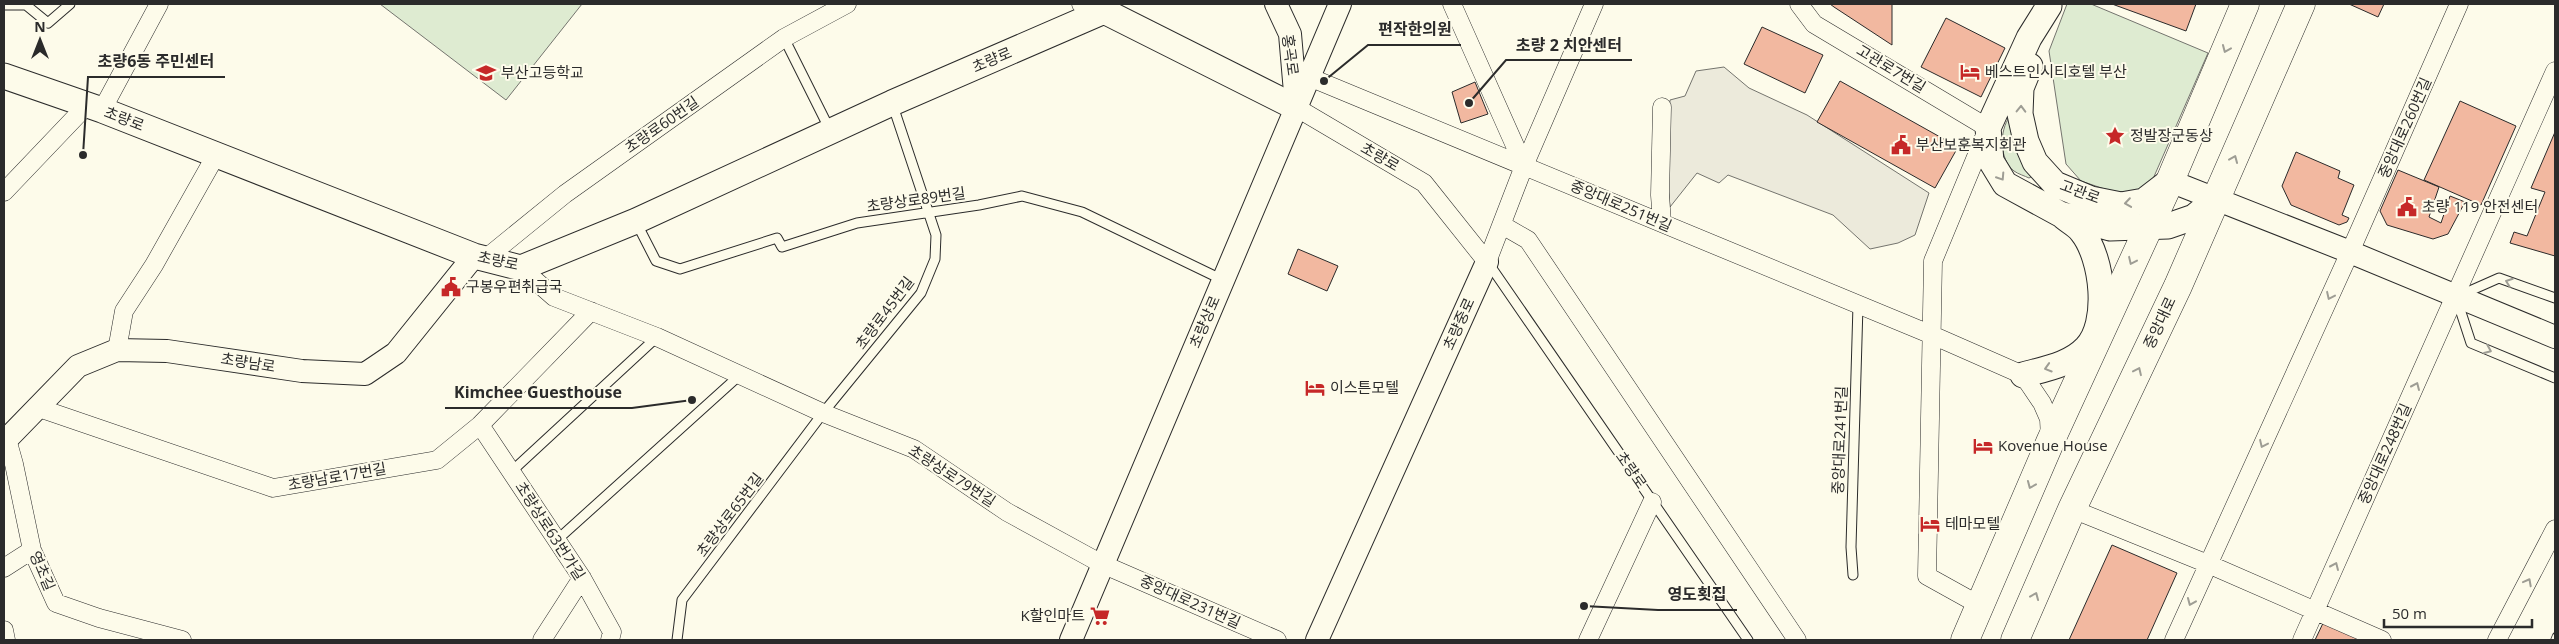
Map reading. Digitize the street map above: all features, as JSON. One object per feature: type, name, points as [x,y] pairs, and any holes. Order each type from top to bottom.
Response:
[{"type":"main road","points":[[1965,640],[2050,440],[2170,181],[2245,4]]},
{"type":"main road","name":"중앙대로","points":[[2015,640],[2072,509],[2216,199],[2301,4]]},
{"type":"main road","name":"고관로","points":[[2050,5],[2029,38],[1988,128],[1991,161],[2004,184],[2060,214],[2082,232],[2093,253],[2100,289],[2101,307],[2097,335]]},
{"type":"main road","name":"고관로","points":[[2050,5],[2040,40],[2022,88],[2020,114],[2026,141],[2035,162],[2055,184],[2091,199],[2121,204],[2144,201],[2170,181]]},
{"type":"main road","name":"초량로","points":[[4,76],[94,108],[479,258],[521,268],[636,221],[1104,7],[1297,108]]},
{"type":"main road","name":"고관로","points":[[2060,214],[2110,228],[2148,228],[2168,226],[2194,217],[2216,199]]},
{"type":"main road","points":[[2023,375],[2071,360],[2086,349],[2097,335]]},
{"type":"street","points":[[4,192],[94,108],[159,4]]},
{"type":"street","name":"초량로60번길","points":[[479,258],[565,194],[784,38],[847,4]]},
{"type":"street","points":[[1080,4],[1104,7]]},
{"type":"street","name":"홍곡로","points":[[1276,4],[1290,34],[1297,108]]},
{"type":"street","name":"초량상로","points":[[1071,640],[1340,4]]},
{"type":"street","points":[[1452,4],[1524,166]]},
{"type":"street","name":"초량중로","points":[[1316,640],[1487,262],[1524,166],[1594,4]]},
{"type":"street","name":"고관로7번길","points":[[1799,4],[1814,24],[1988,128]]},
{"type":"street","name":"중앙대로260번길","points":[[2350,252],[2459,4]]},
{"type":"street","points":[[2456,297],[2555,71]]},
{"type":"street","name":"중앙대로251번길","points":[[1310,76],[1932,335],[2023,375]]},
{"type":"street","points":[[1662,107],[1660,195],[1662,223]]},
{"type":"street","name":"초량로","points":[[1297,108],[1424,183],[1487,262]]},
{"type":"street","points":[[1981,606],[1926,576],[1933,260],[1988,128]]},
{"type":"street","points":[[117,350],[124,311],[154,265],[216,155]]},
{"type":"street","points":[[2170,181],[2350,252],[2555,337]]},
{"type":"street","points":[[1502,224],[1528,240],[1797,640]]},
{"type":"street","points":[[2174,640],[2350,252]]},
{"type":"street","name":"초량남로","points":[[5,439],[78,366],[117,350],[167,350],[302,371],[365,374],[396,352],[479,258]]},
{"type":"street","name":"초량상로79번길","points":[[521,268],[554,297],[657,338],[741,374],[823,413],[914,449],[1007,512],[1102,564]]},
{"type":"street","name":"중앙대로248번길","points":[[2302,640],[2456,297]]},
{"type":"street","name":"초량남로17번길","points":[[36,407],[273,488],[438,460],[480,425],[591,311]]},
{"type":"street","points":[[2023,375],[2042,403],[2049,419],[2050,440]]},
{"type":"street","name":"초량상로63번가길","points":[[480,425],[582,578],[612,632],[610,640]]},
{"type":"street","name":"영초길","points":[[5,439],[14,464],[32,550],[56,603],[99,618],[182,640]]},
{"type":"street","points":[[1588,640],[1652,502]]},
{"type":"street","points":[[2072,509],[2208,564],[2382,640]]},
{"type":"street","points":[[2497,640],[2555,529]]},
{"type":"street","points":[[4,568],[32,550]]},
{"type":"street","name":"중앙대로231번길","points":[[1102,564],[1277,640]]},
{"type":"street","points":[[542,640],[582,578]]},
{"type":"street","points":[[4,630],[6,640]]},
{"type":"lane","points":[[4,5],[26,6],[48,23],[70,4]]},
{"type":"lane","points":[[784,38],[831,132]]},
{"type":"lane","name":"초량로45번길","points":[[823,413],[921,293],[935,259],[936,235],[892,103]]},
{"type":"lane","name":"초량상로89번길","points":[[636,221],[656,261],[680,269],[777,238],[782,247],[857,223],[979,205],[1022,196],[1082,212],[1223,280]]},
{"type":"lane","name":"초량로","points":[[1487,262],[1748,640]]},
{"type":"lane","points":[[2555,298],[2500,278],[2456,297],[2471,343],[2555,378]]},
{"type":"lane","name":"중앙대로241번길","points":[[1853,575],[1851,547],[1858,305]]},
{"type":"lane","points":[[512,471],[657,338]]},
{"type":"lane","points":[[557,540],[741,374]]},
{"type":"lane","name":"초량상로65번길","points":[[677,640],[682,600],[823,413]]},
{"type":"green space","points":[[380,4],[582,4],[506,100]]},
{"type":"green space","points":[[2067,4],[2091,4],[2208,53],[2149,188],[2119,194],[2081,181],[2066,164],[2049,51]]},
{"type":"green space","points":[[2010,116],[2033,176],[2029,178],[2014,171],[2009,166],[2003,152],[2002,137],[2006,122]]},
{"type":"shaded area","points":[[1724,67],[1749,88],[1807,115],[1929,193],[1915,235],[1898,243],[1870,249],[1833,215],[1728,175],[1719,183],[1697,173],[1670,207],[1666,165],[1670,100],[1685,96],[1696,71]]},
{"type":"building","points":[[1830,4],[1892,4],[1892,45],[1834,7]]},
{"type":"building","points":[[2112,4],[2196,4],[2186,31]]},
{"type":"building","points":[[2349,4],[2384,4],[2378,17]]},
{"type":"building","points":[[1946,18],[2005,48],[1981,97],[1921,67]]},
{"type":"building","points":[[1762,27],[1823,55],[1805,93],[1744,64]]},
{"type":"building","points":[[1840,81],[1958,147],[1935,188],[1817,122]]},
{"type":"building","points":[[1475,82],[1488,114],[1461,123],[1452,92]]},
{"type":"building","points":[[2460,101],[2516,126],[2481,205],[2424,180]]},
{"type":"building","points":[[2555,132],[2555,256],[2510,243],[2514,232],[2527,236],[2545,192],[2531,188]]},
{"type":"building","points":[[2296,152],[2340,171],[2338,178],[2354,185],[2342,215],[2349,218],[2347,222],[2339,225],[2291,205],[2282,186]]},
{"type":"building","name":"초량 119 안전센터","points":[[2398,170],[2439,187],[2429,217],[2441,223],[2450,196],[2465,202],[2448,234],[2433,239],[2387,225],[2380,211]]},
{"type":"building","points":[[1298,249],[1338,266],[1327,291],[1288,274]]},
{"type":"building","points":[[2112,545],[2177,573],[2147,640],[2069,640]]},
{"type":"building","points":[[2325,619],[2372,640],[2315,640]]},
{"type":"railway","points":[[2553,640],[2555,635]]},
{"type":"place","name":"베스트인시티호텔 부산","points":[[1970,72]]},
{"type":"place","name":"부산고등학교","points":[[486,73]]},
{"type":"place","name":"편작한의원","points":[[1324,81]]},
{"type":"place","name":"초량 2 치안센터","points":[[1469,103]]},
{"type":"place","name":"정발장군동상","points":[[2115,136]]},
{"type":"place","name":"부산보훈복지회관","points":[[1901,145]]},
{"type":"place","name":"초량6동 주민센터","points":[[83,155]]},
{"type":"place","name":"초량 119 안전센터","points":[[2407,207]]},
{"type":"place","name":"구봉우편취급국","points":[[451,287]]},
{"type":"place","name":"이스튼모텔","points":[[1315,388]]},
{"type":"place","name":"Kimchee Guesthouse","points":[[692,400]]},
{"type":"place","name":"Kovenue House","points":[[1983,446]]},
{"type":"place","name":"테마모텔","points":[[1930,524]]},
{"type":"place","name":"영도횟집","points":[[1584,606]]},
{"type":"place","name":"K할인마트","points":[[1100,616]]}]
